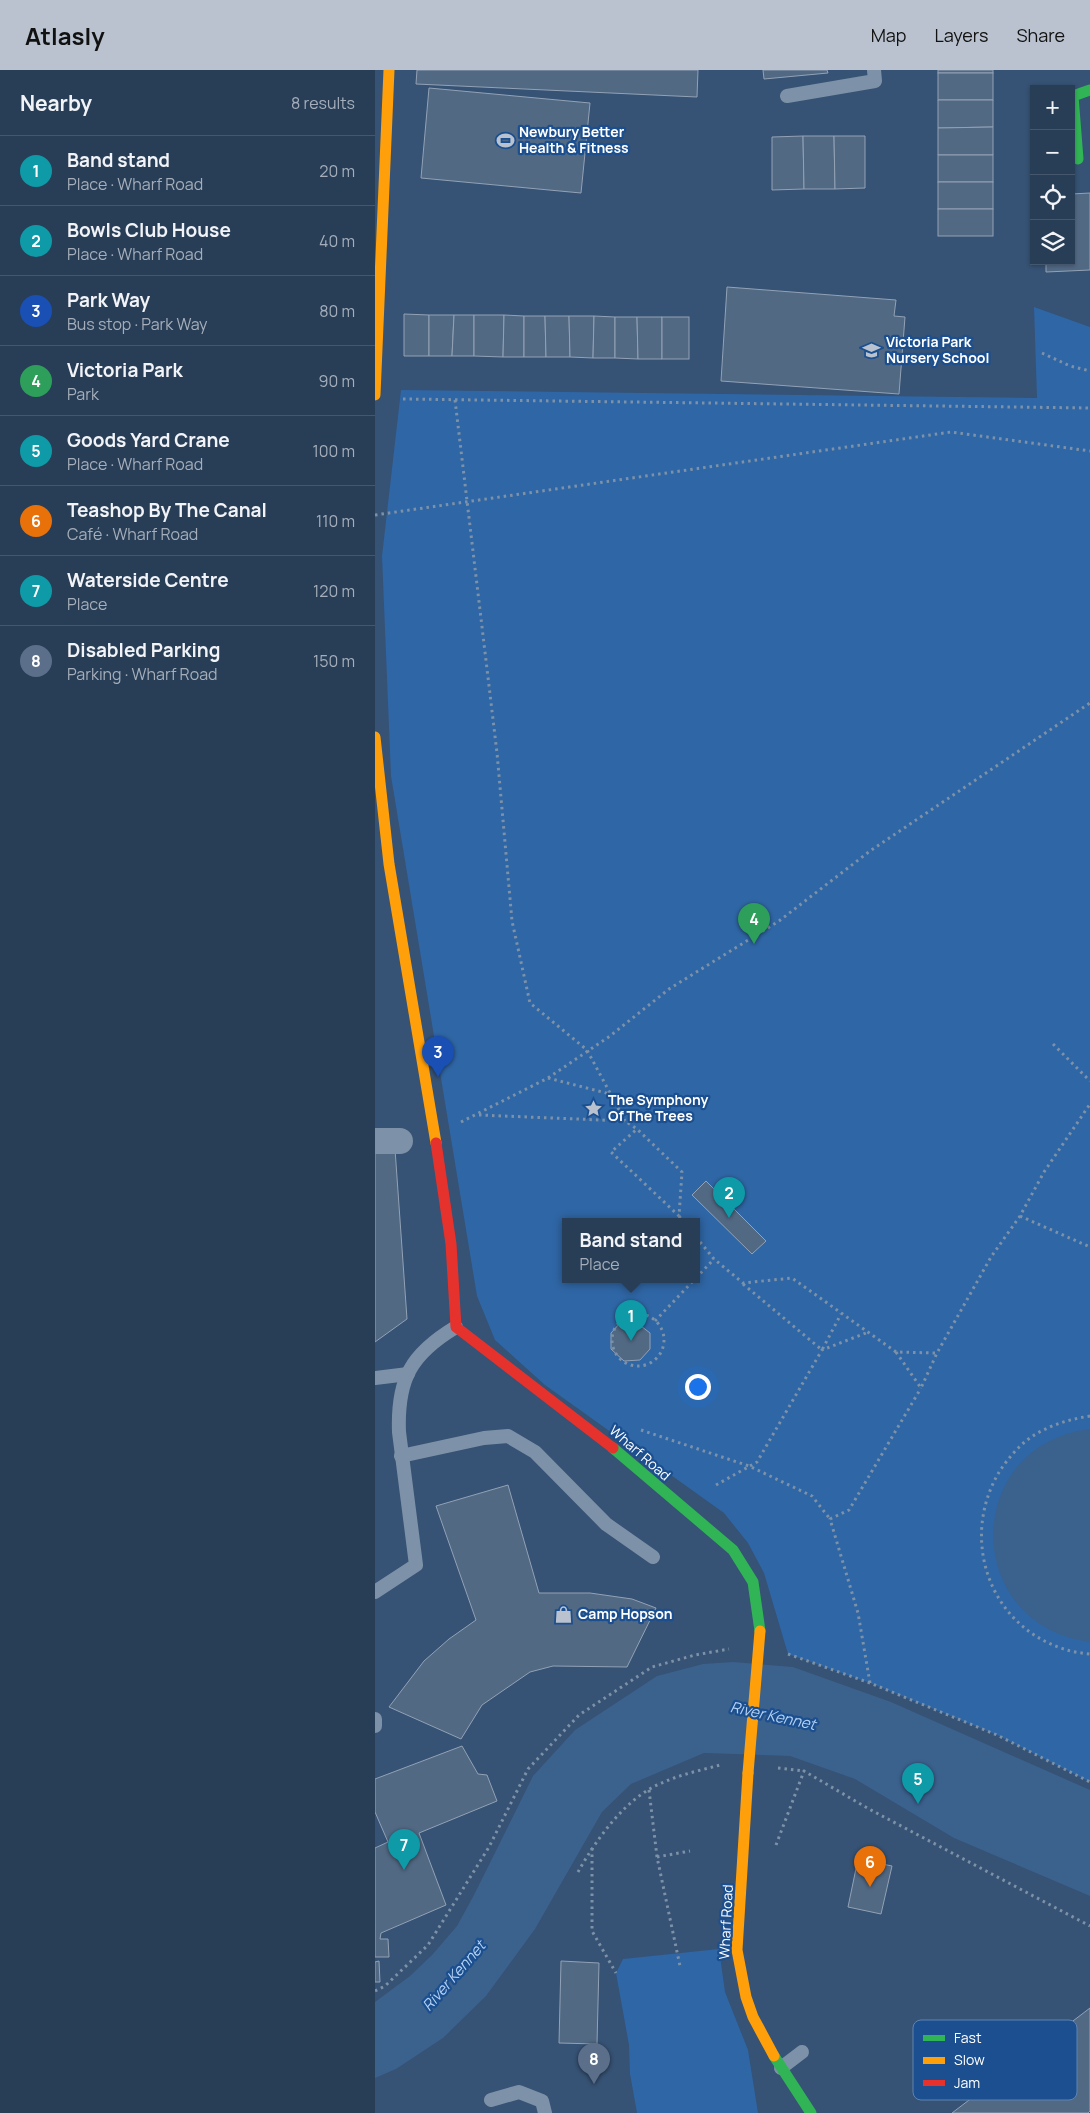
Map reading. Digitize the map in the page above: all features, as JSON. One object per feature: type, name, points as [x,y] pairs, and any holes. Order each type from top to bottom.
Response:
[{"type":"street","points":[[375,395],[376,315],[389,70]]},
{"type":"street","points":[[1078,159],[1073,96],[1090,90]]},
{"type":"street","points":[[375,737],[379,792],[401,950],[451,1245],[456,1327]]},
{"type":"street","name":"Wharf Road","points":[[456,1327],[606,1442],[693,1518],[733,1550],[753,1582],[760,1632],[748,1773],[737,1950],[752,2018],[759,2034],[811,2113]]},
{"type":"lane","points":[[787,96],[875,76]]},
{"type":"lane","points":[[375,1592],[416,1565],[401,1456],[398,1410],[401,1391],[408,1374],[421,1353],[431,1342],[456,1327]]},
{"type":"lane","points":[[375,1378],[408,1374]]},
{"type":"lane","points":[[401,1456],[484,1438],[508,1436],[535,1452],[606,1524],[653,1557]]},
{"type":"lane","points":[[375,1719],[375,1726]]},
{"type":"lane","points":[[781,2068],[801,2052]]},
{"type":"lane","points":[[491,2100],[519,2092],[542,2101],[545,2113]]},
{"type":"path","points":[[1042,353],[1070,366],[1090,371]]},
{"type":"path","points":[[375,384],[397,384],[396,399],[1090,408]]},
{"type":"path","points":[[455,400],[497,752],[512,921],[530,1003],[587,1050],[625,1121],[637,1129],[683,1172],[679,1216]]},
{"type":"path","points":[[375,515],[951,432],[1090,452]]},
{"type":"path","points":[[432,1133],[479,1115],[548,1078],[610,1036],[669,989],[779,921],[870,851],[1090,703]]},
{"type":"path","points":[[1053,1044],[1090,1080]]},
{"type":"path","points":[[548,1078],[611,1095]]},
{"type":"path","points":[[830,1519],[849,1510],[921,1388],[937,1353],[991,1256],[1020,1216],[1044,1172],[1090,1104]]},
{"type":"path","points":[[479,1115],[625,1121]]},
{"type":"path","points":[[637,1129],[611,1152],[679,1216]]},
{"type":"path","points":[[1020,1216],[1090,1247]]},
{"type":"path","points":[[700,1242],[714,1259],[822,1350]]},
{"type":"path","points":[[700,1274],[714,1259]]},
{"type":"path","points":[[743,1284],[792,1278],[896,1352],[921,1388]]},
{"type":"path","points":[[655,1321],[691,1283]]},
{"type":"path","points":[[715,1485],[757,1462],[841,1314]]},
{"type":"path","points":[[631,1315],[648,1316],[655,1321],[664,1336],[664,1345],[655,1361],[638,1367],[621,1361],[616,1355],[611,1339],[617,1324],[631,1315]]},
{"type":"path","points":[[822,1350],[867,1333]]},
{"type":"path","points":[[896,1352],[937,1353]]},
{"type":"path","points":[[1090,1416],[1065,1420],[1035,1434],[1009,1456],[991,1485],[981,1517],[981,1551],[990,1583],[1008,1612],[1033,1635],[1063,1650],[1090,1654]]},
{"type":"path","points":[[635,1428],[749,1466],[812,1496],[830,1519],[858,1614],[870,1683]]},
{"type":"path","points":[[375,1991],[385,1986],[428,1945],[489,1847],[528,1769],[579,1715],[652,1667],[695,1655],[729,1649],[739,1650]]},
{"type":"path","points":[[779,1653],[788,1654],[870,1683],[997,1735],[1090,1782]]},
{"type":"path","points":[[578,1872],[592,1848],[615,1818],[649,1790],[664,1782],[727,1763]]},
{"type":"path","points":[[774,1850],[803,1771],[869,1809],[1090,1926]]},
{"type":"path","points":[[649,1790],[657,1857],[680,1966]]},
{"type":"path","points":[[592,1848],[592,1931],[616,1973]]},
{"type":"path","points":[[657,1857],[690,1851]]},
{"type":"shaded area","points":[[1034,307],[1090,327],[1090,1782],[997,1735],[870,1683],[788,1654],[764,1573],[748,1543],[724,1513],[545,1385],[495,1340],[477,1296],[391,776],[382,556],[401,390],[1037,398]]},
{"type":"shaded area","points":[[719,1949],[725,1992],[748,2050],[758,2113],[637,2113],[630,2074],[629,2045],[616,1973],[623,1959]]},
{"type":"water","points":[[1090,1429],[1090,1642],[1048,1629],[1017,1604],[999,1571],[993,1535],[999,1499],[1017,1467],[1048,1442]]},
{"type":"water","name":"River Kennet","points":[[733,1662],[793,1667],[891,1702],[1090,1790],[1090,1896],[954,1838],[855,1779],[790,1756],[704,1753],[631,1784],[602,1812],[535,1929],[486,1996],[443,2038],[396,2069],[375,2078],[375,2002],[410,1976],[432,1955],[457,1926],[533,1776],[575,1730],[657,1676],[703,1664]]},
{"type":"building","points":[[417,70],[698,70],[697,97],[416,84]]},
{"type":"building","points":[[763,70],[827,70],[828,73],[764,79]]},
{"type":"building","points":[[938,70],[993,70],[993,73],[938,73]]},
{"type":"building","points":[[938,73],[993,73],[993,100],[938,100]]},
{"type":"building","name":"Newbury Better Health & Fitness","points":[[429,88],[590,103],[581,193],[421,178]]},
{"type":"building","points":[[938,100],[993,100],[993,127],[938,128]]},
{"type":"building","points":[[993,127],[993,155],[938,155],[938,128]]},
{"type":"building","points":[[803,136],[804,189],[772,190],[772,137]]},
{"type":"building","points":[[803,136],[834,136],[835,189],[804,189]]},
{"type":"building","points":[[834,136],[865,136],[865,188],[835,189]]},
{"type":"building","points":[[938,155],[993,155],[993,182],[938,182]]},
{"type":"building","points":[[938,182],[993,182],[993,209],[938,209]]},
{"type":"building","points":[[1090,193],[1090,270],[1046,272],[1046,265],[1075,265],[1075,194]]},
{"type":"building","points":[[938,209],[993,209],[993,236],[938,236]]},
{"type":"building","points":[[727,287],[896,300],[894,316],[905,317],[899,394],[721,381]]},
{"type":"building","points":[[404,314],[429,315],[429,356],[404,356]]},
{"type":"building","points":[[429,315],[454,315],[452,356],[429,356]]},
{"type":"building","points":[[454,315],[474,315],[474,356],[452,356]]},
{"type":"building","points":[[474,315],[504,315],[503,357],[474,356]]},
{"type":"building","points":[[504,315],[524,316],[524,357],[503,357]]},
{"type":"building","points":[[524,316],[545,316],[546,357],[524,357]]},
{"type":"building","points":[[545,316],[569,316],[570,357],[546,357]]},
{"type":"building","points":[[569,316],[594,316],[593,358],[570,357]]},
{"type":"building","points":[[594,316],[615,317],[615,358],[593,358]]},
{"type":"building","points":[[615,317],[637,317],[638,359],[615,358]]},
{"type":"building","points":[[637,317],[662,317],[662,359],[638,359]]},
{"type":"building","points":[[662,317],[689,317],[689,359],[662,359]]},
{"type":"building","points":[[395,1149],[407,1319],[375,1342],[375,1150]]},
{"type":"building","points":[[706,1181],[766,1241],[752,1254],[692,1195]]},
{"type":"building","points":[[621,1322],[637,1323],[650,1333],[650,1349],[640,1360],[624,1361],[611,1349],[611,1333]]},
{"type":"building","name":"Camp Hopson","points":[[508,1485],[539,1593],[590,1593],[632,1599],[656,1608],[627,1667],[553,1666],[530,1672],[482,1705],[461,1739],[389,1707],[424,1661],[449,1639],[476,1620],[436,1506]]},
{"type":"building","points":[[462,1746],[478,1774],[487,1775],[497,1801],[419,1833],[446,1905],[381,1933],[380,1939],[388,1939],[389,1957],[375,1957],[375,1848],[388,1842],[375,1812],[375,1779]]},
{"type":"building","points":[[858,1859],[892,1866],[881,1914],[848,1907]]},
{"type":"building","points":[[379,1961],[380,1982],[375,1982],[375,1962]]},
{"type":"building","points":[[561,1961],[599,1963],[597,2044],[559,2043]]},
{"type":"building","points":[[1090,2008],[1090,2111],[1088,2113],[952,2113],[969,2100],[1077,2100],[1077,2020],[1074,2020]]},
{"type":"traffic: fast","points":[[1078,159],[1073,96],[1090,90]]},
{"type":"traffic: fast","points":[[613,1448],[733,1550],[753,1582],[760,1631]]},
{"type":"traffic: fast","points":[[774,2056],[811,2113]]},
{"type":"traffic: slow","points":[[375,395],[389,70]]},
{"type":"traffic: slow","points":[[375,737],[389,864],[436,1143]]},
{"type":"traffic: slow","points":[[748,1773],[760,1631]]},
{"type":"traffic: slow","points":[[748,1773],[737,1950],[746,1997],[753,2017],[774,2056]]},
{"type":"traffic: jam","points":[[436,1143],[451,1244],[456,1327],[613,1448]]},
{"type":"place","name":"Newbury Better Health & Fitness","points":[[505,140]]},
{"type":"place","name":"Victoria Park Nursery School","points":[[872,350]]},
{"type":"place","name":"Victoria Park","points":[[754,944]]},
{"type":"place","name":"Park Way","points":[[438,1077]]},
{"type":"place","name":"The Symphony Of The Trees","points":[[594,1108]]},
{"type":"place","name":"Bowls Club House","points":[[729,1218]]},
{"type":"place","name":"Band stand","points":[[631,1341]]},
{"type":"place","name":"Camp Hopson","points":[[564,1614]]},
{"type":"place","name":"Goods Yard Crane","points":[[918,1804]]},
{"type":"place","name":"Waterside Centre","points":[[404,1870]]},
{"type":"place","name":"Teashop By The Canal","points":[[870,1887]]},
{"type":"place","name":"Disabled Parking","points":[[594,2084]]}]
